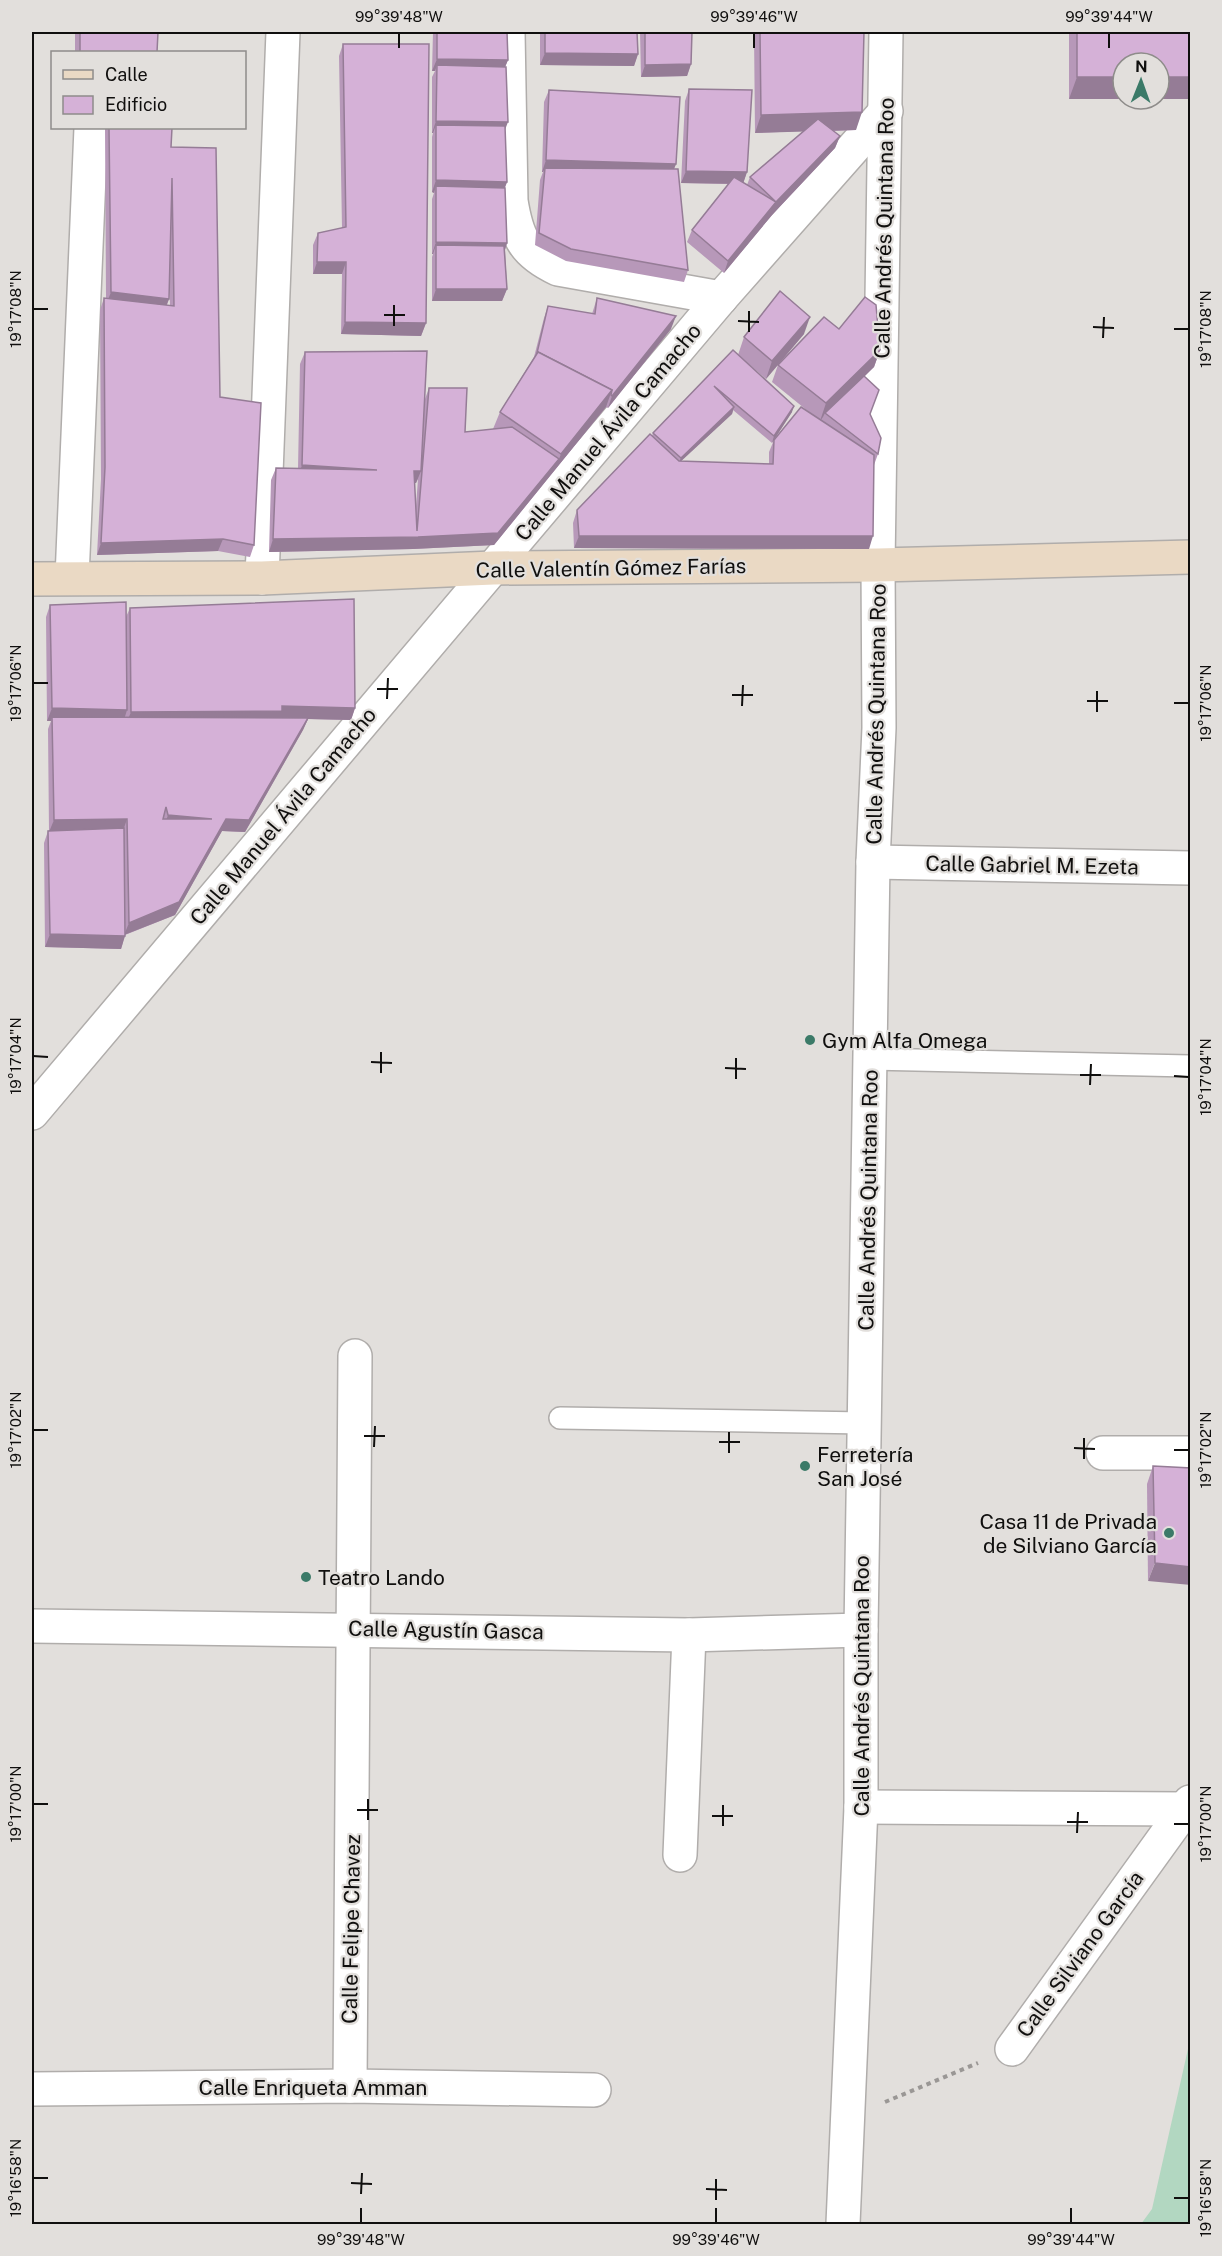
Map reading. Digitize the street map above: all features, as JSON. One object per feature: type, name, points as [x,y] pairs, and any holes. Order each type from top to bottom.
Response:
[{"type":"main road","name":"Calle Valentín Gómez Farías","points":[[32,579],[262,578],[493,568],[878,565],[1191,556]]},
{"type":"street","points":[[262,578],[283,32]]},
{"type":"street","points":[[508,32],[511,201],[515,226],[526,248],[540,261],[558,269],[721,298]]},
{"type":"street","name":"Calle Andrés Quintana Roo","points":[[843,2224],[861,1807],[861,1630],[873,862],[879,728],[878,565],[886,111],[885,32]]},
{"type":"street","name":"Calle Manuel Ávila Camacho","points":[[32,1113],[721,298],[886,111]]},
{"type":"street","points":[[72,578],[91,129]]},
{"type":"street","name":"Calle Gabriel M. Ezeta","points":[[873,862],[1191,868]]},
{"type":"street","name":"Calle Felipe Chavez","points":[[350,2086],[355,1629],[355,1356]]},
{"type":"street","points":[[1103,1454],[1191,1453]]},
{"type":"street","name":"Calle Agustín Gasca","points":[[32,1626],[689,1635],[861,1630]]},
{"type":"street","points":[[680,1855],[689,1635]]},
{"type":"street","points":[[861,1807],[1188,1806]]},
{"type":"street","name":"Calle Silviano García","points":[[1012,2049],[1188,1806]]},
{"type":"street","name":"Calle Enriqueta Amman","points":[[32,2088],[350,2086],[594,2090]]},
{"type":"lane","points":[[870,1059],[1190,1066]]},
{"type":"lane","points":[[560,1418],[864,1423]]},
{"type":"path","name":"Calle Silviano García","points":[[846,2118],[1012,2049]]},
{"type":"green space","points":[[1190,2040],[1190,2224],[1141,2224],[1152,2209]]},
{"type":"building","points":[[80,32],[158,32],[157,51],[80,51]]},
{"type":"building","points":[[437,32],[507,32],[508,60],[437,59]]},
{"type":"building","points":[[545,32],[637,32],[638,54],[545,53]]},
{"type":"building","points":[[645,32],[692,32],[691,64],[645,65]]},
{"type":"building","points":[[760,32],[864,32],[862,112],[761,115]]},
{"type":"building","points":[[1077,32],[1191,32],[1191,77],[1171,77],[1171,51],[1111,51],[1111,77],[1077,77]]},
{"type":"building","points":[[343,44],[429,44],[426,323],[345,322],[346,262],[317,262],[318,233],[346,227]]},
{"type":"building","points":[[437,65],[506,67],[508,122],[436,121]]},
{"type":"building","points":[[689,89],[752,90],[747,172],[686,171]]},
{"type":"building","points":[[549,90],[680,97],[676,164],[546,160]]},
{"type":"building","points":[[818,119],[840,136],[776,202],[750,177]]},
{"type":"building","points":[[436,125],[505,126],[507,182],[436,180]]},
{"type":"building","points":[[109,129],[172,129],[171,147],[216,148],[220,397],[261,403],[254,545],[223,539],[101,543],[105,467],[104,298],[174,306],[172,178],[169,299],[111,292]]},
{"type":"building","points":[[545,168],[678,169],[688,270],[571,249],[539,233]]},
{"type":"building","points":[[734,177],[776,202],[728,261],[692,230]]},
{"type":"building","points":[[436,186],[505,188],[507,243],[436,242]]},
{"type":"building","points":[[436,245],[504,246],[507,289],[436,289]]},
{"type":"building","points":[[780,291],[810,317],[772,361],[744,337]]},
{"type":"building","points":[[865,297],[876,305],[880,350],[826,403],[778,365],[824,317],[839,329]]},
{"type":"building","points":[[597,298],[676,316],[612,396],[612,390],[537,353],[548,306],[595,314]]},
{"type":"building","points":[[733,350],[794,406],[774,436],[714,386],[734,407],[681,458],[653,433]]},
{"type":"building","points":[[427,351],[421,471],[414,471],[417,531],[429,388],[467,388],[465,432],[512,427],[559,459],[498,533],[418,537],[273,539],[276,468],[377,470],[302,465],[305,352]]},
{"type":"building","points":[[538,352],[612,390],[561,454],[500,412]]},
{"type":"building","points":[[864,376],[879,390],[870,414],[881,438],[878,454],[825,413]]},
{"type":"building","points":[[801,407],[874,455],[873,536],[579,536],[577,510],[650,434],[679,461],[773,464],[774,440]]},
{"type":"building","points":[[354,599],[355,708],[282,706],[282,711],[131,712],[130,608]]},
{"type":"building","points":[[126,602],[127,710],[52,708],[50,605]]},
{"type":"building","points":[[52,717],[308,718],[249,820],[226,819],[179,902],[129,923],[127,819],[54,820]],"holes":[[[166,807],[168,815],[212,819],[163,819]]]},
{"type":"building","points":[[124,828],[125,936],[50,934],[48,831]]},
{"type":"building","name":"Casa 11 de Privada de Silviano García","points":[[1153,1466],[1191,1468],[1191,1567],[1155,1563]]},
{"type":"place","name":"Gym Alfa Omega","points":[[810,1040]]},
{"type":"place","name":"Ferretería San José","points":[[805,1466]]},
{"type":"place","name":"Casa 11 de Privada de Silviano García","points":[[1169,1533]]},
{"type":"place","name":"Teatro Lando","points":[[306,1577]]}]
